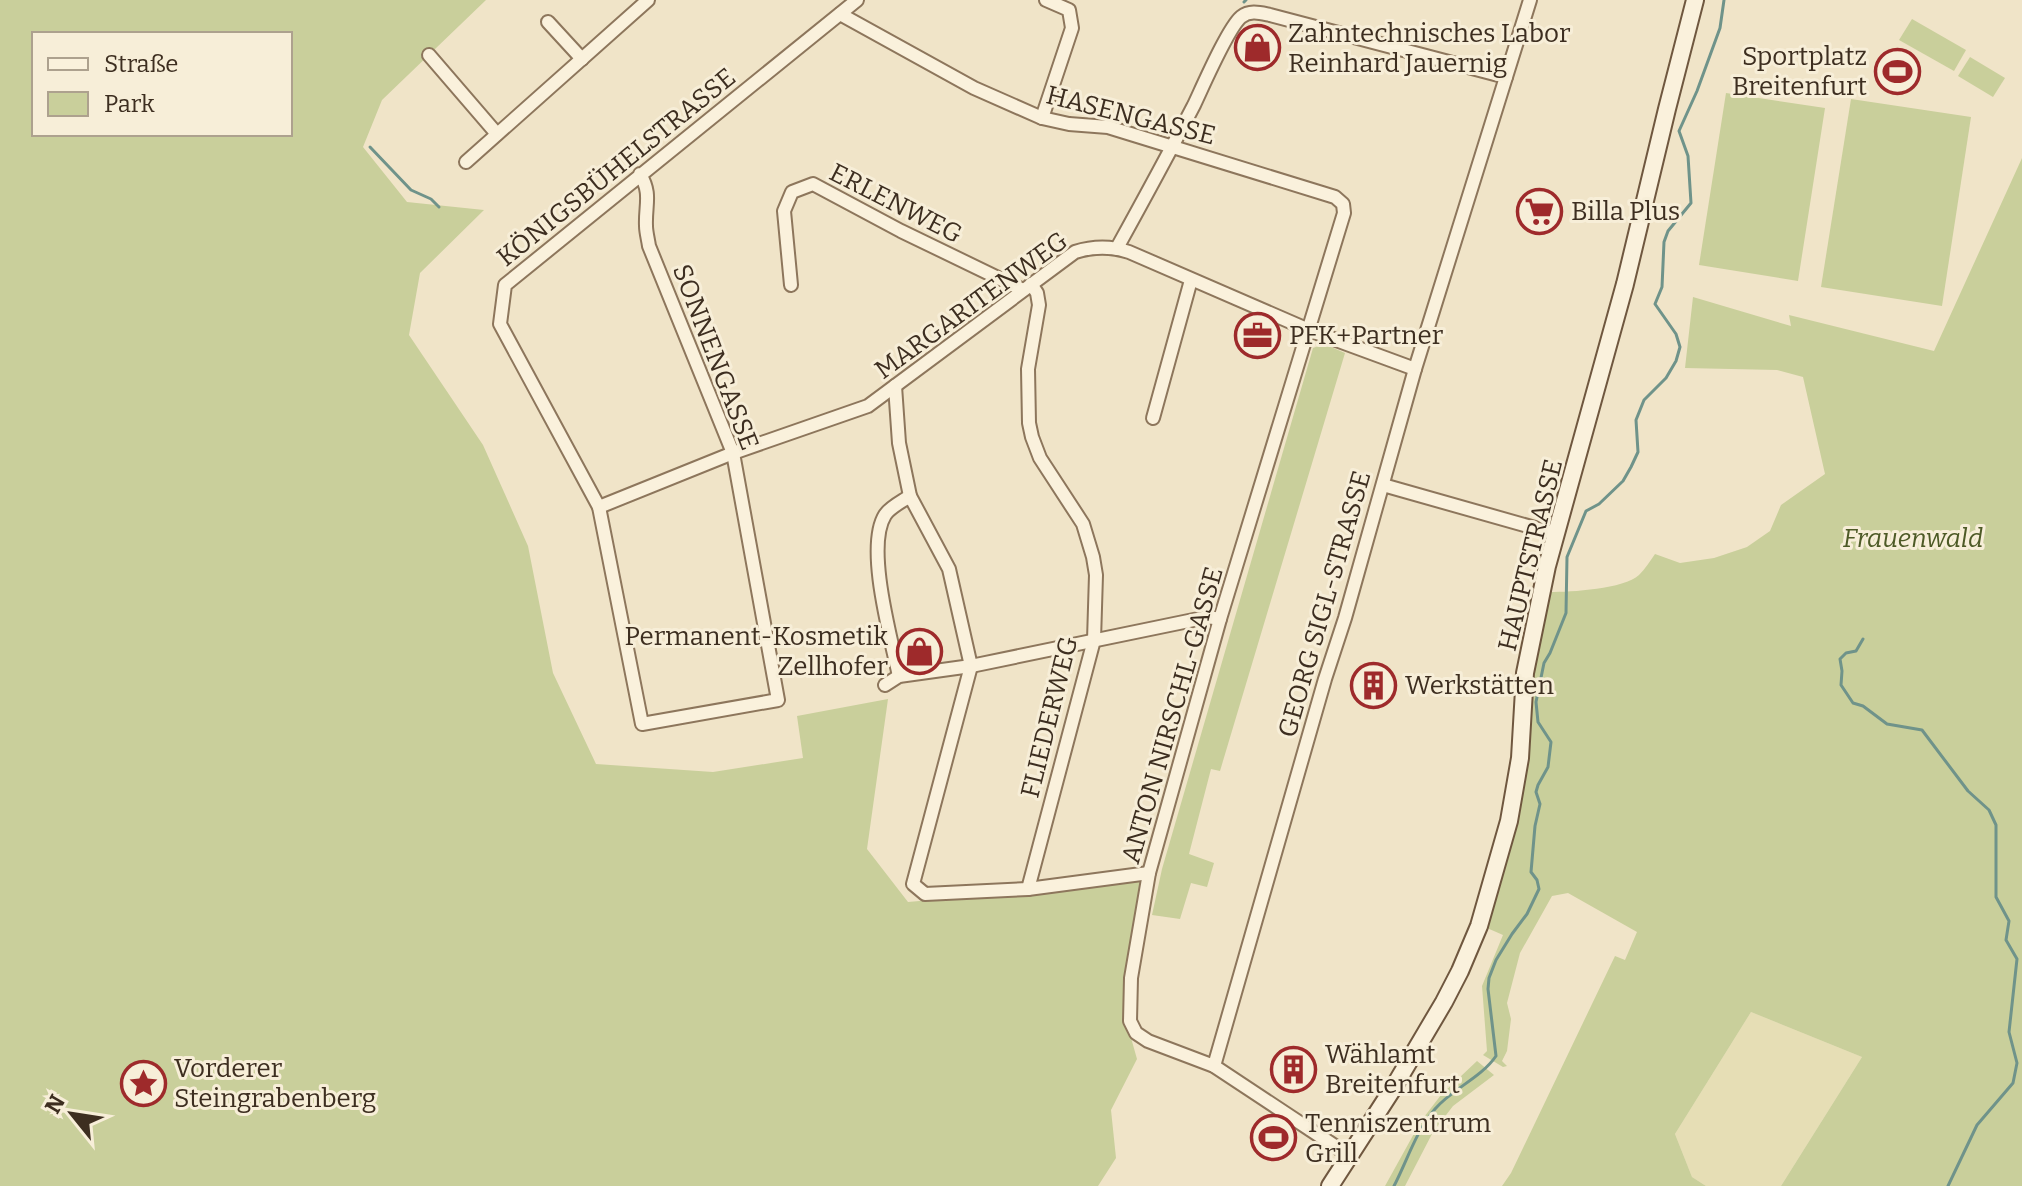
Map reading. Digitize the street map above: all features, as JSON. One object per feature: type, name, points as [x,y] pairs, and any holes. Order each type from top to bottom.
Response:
[{"type":"main road","name":"HAUPTSTRASSE","points":[[1330,1186],[1444,1002],[1479,926],[1509,821],[1520,758],[1525,673],[1547,566],[1625,284],[1695,0]]},
{"type":"street","points":[[466,162],[648,0]]},
{"type":"street","name":"KÖNIGSBÜHELSTRASSE","points":[[642,724],[599,507],[500,324],[505,285],[857,0]]},
{"type":"street","points":[[1042,118],[1072,28],[1069,10],[1046,0]]},
{"type":"street","name":"GEORG SIGL-STRASSE","points":[[1214,1066],[1415,369],[1530,0]]},
{"type":"street","points":[[1117,248],[1237,20],[1245,14],[1253,12],[1506,77]]},
{"type":"street","name":"HASENGASSE","points":[[840,14],[974,88],[1042,118],[1108,127],[1335,197],[1343,204],[1344,213],[1309,330]]},
{"type":"street","points":[[548,22],[582,59]]},
{"type":"street","points":[[429,55],[497,134]]},
{"type":"street","name":"SONNENGASSE","points":[[640,174],[647,194],[645,224],[649,246],[733,453],[778,700],[642,724]]},
{"type":"street","name":"ERLENWEG","points":[[791,285],[784,211],[792,192],[813,184],[901,231],[1027,287]]},
{"type":"street","name":"MARGARITENWEG","points":[[599,507],[733,453],[868,406],[1075,252],[1087,248],[1117,248],[1309,330],[1415,369]]},
{"type":"street","points":[[1153,418],[1191,280]]},
{"type":"street","name":"FLIEDERWEG","points":[[1027,287],[1037,293],[1039,305],[1028,369],[1029,423],[1040,458],[1087,533],[1096,575],[1094,640],[1028,889]]},
{"type":"street","name":"ANTON NIRSCHL-GASSE","points":[[1214,1066],[1148,1041],[1136,1033],[1130,1021],[1131,978],[1149,873],[1220,619],[1309,330]]},
{"type":"street","points":[[895,386],[899,443],[910,496],[949,569],[971,666],[913,884],[925,894],[1028,889],[1149,873]]},
{"type":"street","points":[[1383,485],[1556,534]]},
{"type":"street","points":[[899,676],[880,580],[877,541],[886,513],[910,496]]},
{"type":"street","points":[[885,685],[899,676],[971,666],[1208,617],[1220,619]]},
{"type":"street","points":[[1214,1066],[1350,1156]]},
{"type":"shaded area","points":[[1751,1012],[1862,1057],[1781,1186],[1706,1186],[1692,1177],[1675,1134]]},
{"type":"green space","points":[[0,0],[486,0],[382,100],[363,147],[407,202],[484,210],[420,273],[409,335],[483,445],[528,546],[553,673],[596,764],[713,772],[803,758],[797,716],[888,699],[867,849],[908,902],[1142,881],[1124,1013],[1137,1059],[1111,1110],[1116,1158],[1098,1186],[0,1186]]},
{"type":"green space","points":[[1912,19],[1966,50],[1954,71],[1899,40]]},
{"type":"green space","points":[[1970,57],[2005,78],[1993,97],[1958,76]]},
{"type":"green space","points":[[1726,93],[1825,108],[1798,281],[1699,265]]},
{"type":"green space","points":[[1851,99],[1971,117],[1942,306],[1821,287]]},
{"type":"green space","name":"Frauenwald","points":[[2022,158],[2022,1186],[1781,1186],[1862,1057],[1751,1012],[1675,1134],[1692,1177],[1706,1186],[1502,1186],[1615,956],[1625,960],[1637,932],[1568,893],[1552,896],[1520,953],[1507,1003],[1511,1019],[1507,1051],[1502,1061],[1507,1066],[1503,1067],[1483,1055],[1487,1051],[1482,986],[1503,935],[1487,928],[1517,824],[1527,758],[1531,675],[1550,592],[1622,584],[1639,575],[1655,554],[1680,563],[1714,558],[1747,547],[1770,531],[1781,505],[1825,474],[1803,377],[1777,370],[1685,368],[1693,297],[1791,326],[1789,315],[1934,351]]},
{"type":"green space","points":[[1324,344],[1345,353],[1220,771],[1211,769],[1189,854],[1214,863],[1207,887],[1191,883],[1180,919],[1152,915],[1162,869],[1313,348]]},
{"type":"green space","points":[[1477,1061],[1494,1075],[1453,1106],[1433,1132],[1405,1186],[1385,1186],[1421,1121],[1441,1095]]},
{"type":"waterway","points":[[1394,1186],[1417,1136],[1435,1109],[1483,1071],[1496,1056],[1489,978],[1496,960],[1527,914],[1539,889],[1531,872],[1540,804],[1536,792],[1548,767],[1551,742],[1538,722],[1536,702],[1544,663],[1566,613],[1567,557],[1586,511],[1599,504],[1623,481],[1638,452],[1636,420],[1644,400],[1666,378],[1680,347],[1676,334],[1655,304],[1662,287],[1664,242],[1668,231],[1691,203],[1688,156],[1679,131],[1720,28],[1724,0]]},
{"type":"waterway","points":[[370,147],[411,190],[431,199],[439,207]]},
{"type":"waterway","points":[[1863,639],[1856,651],[1846,653],[1840,659],[1841,685],[1853,703],[1863,706],[1887,724],[1922,730],[1968,791],[1989,810],[1996,825],[1996,897],[2009,921],[2006,940],[2017,959],[2009,1032],[2017,1063],[2013,1083],[1977,1125],[1948,1186]]},
{"type":"place","name":"Zahntechnisches Labor Reinhard Jauernig","points":[[1257,48]]},
{"type":"place","name":"Sportplatz Breitenfurt","points":[[1898,71]]},
{"type":"place","name":"Billa Plus","points":[[1540,211]]},
{"type":"place","name":"PFK+Partner","points":[[1258,335]]},
{"type":"place","name":"Permanent-Kosmetik Zellhofer","points":[[919,651]]},
{"type":"place","name":"Werkstätten","points":[[1374,685]]},
{"type":"place","name":"Wählamt Breitenfurt","points":[[1294,1069]]},
{"type":"place","name":"Vorderer Steingrabenberg","points":[[143,1083]]},
{"type":"place","name":"Tenniszentrum Grill","points":[[1274,1138]]}]
